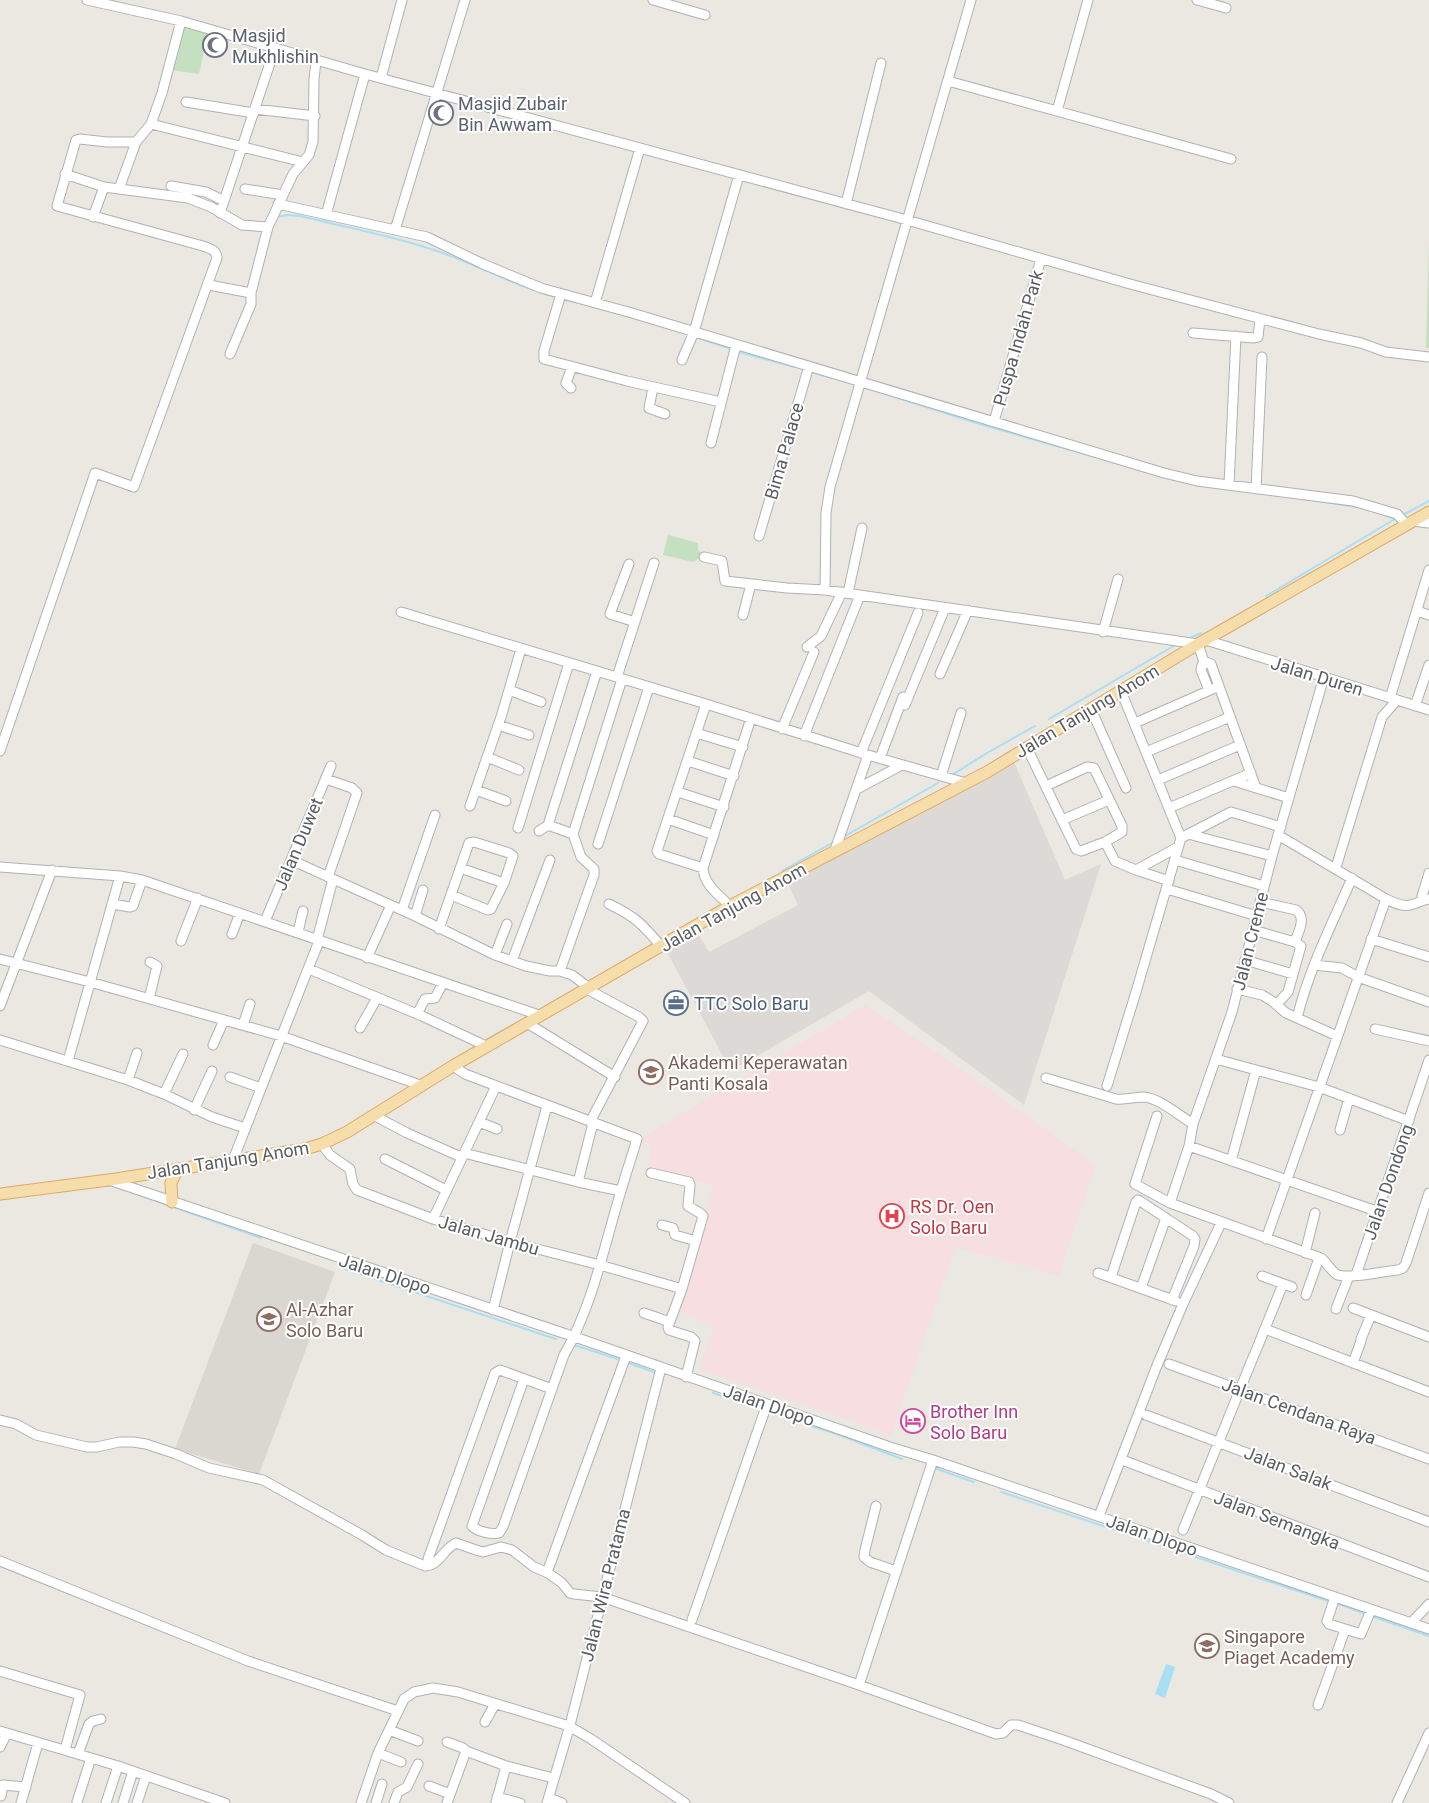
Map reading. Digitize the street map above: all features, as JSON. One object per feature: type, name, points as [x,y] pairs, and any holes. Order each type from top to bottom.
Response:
[{"type":"main road","name":"Jalan Tanjung Anom","points":[[0,1194],[177,1170],[306,1149],[322,1144],[347,1132],[486,1046],[730,906],[966,783],[1091,710],[1197,642],[1415,518]]},
{"type":"main road","points":[[172,1202],[171,1183],[177,1170]]},
{"type":"street","points":[[86,0],[181,21],[436,94],[907,220],[1260,319],[1361,343],[1386,352],[1429,356]]},
{"type":"street","points":[[381,78],[402,0]]},
{"type":"street","points":[[395,230],[465,0]]},
{"type":"street","points":[[652,0],[705,14]]},
{"type":"street","points":[[826,590],[827,499],[971,0]]},
{"type":"street","points":[[1057,112],[1088,0]]},
{"type":"street","points":[[1197,0],[1226,8]]},
{"type":"street","points":[[119,189],[136,142],[151,124],[162,93],[181,21]]},
{"type":"street","points":[[220,213],[275,48]]},
{"type":"street","points":[[230,354],[251,304],[251,293],[268,227],[294,174],[309,155],[313,142],[316,60]]},
{"type":"street","points":[[846,204],[882,63]]},
{"type":"street","points":[[326,215],[365,74]]},
{"type":"street","points":[[948,81],[1231,159]]},
{"type":"street","points":[[186,102],[254,111],[315,116]]},
{"type":"street","points":[[151,124],[304,162]]},
{"type":"street","points":[[0,751],[95,473],[134,487],[209,285],[217,258],[214,250],[57,206],[74,144],[78,139],[136,142]]},
{"type":"street","points":[[595,303],[640,148]]},
{"type":"street","points":[[65,174],[104,187],[188,198],[204,204],[242,225],[268,227]]},
{"type":"street","points":[[682,360],[694,332],[739,175]]},
{"type":"street","points":[[171,186],[206,192],[224,200]]},
{"type":"street","points":[[93,217],[104,187]]},
{"type":"street","points":[[245,189],[283,195]]},
{"type":"street","points":[[278,204],[427,238],[560,297],[595,303],[1164,473],[1229,485],[1353,501],[1415,518]]},
{"type":"street","name":"Puspa Indah Park","points":[[996,418],[1041,259]]},
{"type":"street","points":[[209,285],[251,293]]},
{"type":"street","points":[[560,297],[544,351],[543,357],[546,360],[721,402]]},
{"type":"street","points":[[1192,333],[1250,338],[1258,336],[1260,319]]},
{"type":"street","points":[[1229,485],[1236,336]]},
{"type":"street","points":[[711,443],[736,345]]},
{"type":"street","points":[[1256,489],[1262,357]]},
{"type":"street","name":"Bima Palace","points":[[759,536],[809,366]]},
{"type":"street","points":[[571,388],[566,382],[572,367]]},
{"type":"street","points":[[653,387],[649,408],[665,414]]},
{"type":"street","points":[[782,729],[810,650],[821,636],[845,593],[862,528]]},
{"type":"street","name":"Jalan Duren","points":[[704,557],[722,561],[725,581],[826,590],[968,610],[1103,632],[1197,642],[1249,655],[1429,710]]},
{"type":"street","points":[[560,971],[594,875],[594,869],[581,856],[573,834],[654,563]]},
{"type":"street","points":[[629,564],[610,614],[635,622]]},
{"type":"street","points":[[1337,864],[1382,717],[1393,699],[1429,570]]},
{"type":"street","points":[[1103,632],[1118,579]]},
{"type":"street","points":[[743,615],[751,584]]},
{"type":"street","points":[[804,736],[860,595]]},
{"type":"street","points":[[880,758],[945,608]]},
{"type":"street","points":[[940,674],[968,610]]},
{"type":"street","points":[[1417,611],[1429,615]]},
{"type":"street","points":[[401,612],[706,704],[804,736],[966,783]]},
{"type":"street","points":[[836,850],[858,789],[864,754],[918,613]]},
{"type":"street","points":[[1197,642],[1204,662],[1201,670],[1209,690]]},
{"type":"street","points":[[470,806],[498,725],[521,649]]},
{"type":"street","points":[[1204,662],[1210,664],[1256,788]]},
{"type":"street","points":[[518,828],[569,663]]},
{"type":"street","points":[[1415,706],[1429,665]]},
{"type":"street","points":[[539,832],[548,825],[596,671]]},
{"type":"street","name":"Jalan Creme","points":[[1170,1203],[1189,1146],[1193,1124],[1232,1012],[1272,856],[1324,677]]},
{"type":"street","points":[[1135,724],[1219,686]]},
{"type":"street","points":[[598,844],[649,687]]},
{"type":"street","points":[[508,690],[541,702]]},
{"type":"street","points":[[1121,691],[1169,808],[1184,836],[1272,856]]},
{"type":"street","points":[[703,868],[658,853],[706,704]]},
{"type":"street","points":[[1091,710],[1126,788]]},
{"type":"street","points":[[941,776],[961,713]]},
{"type":"street","points":[[1146,752],[1230,717]]},
{"type":"street","points":[[730,906],[706,880],[703,868],[751,718]]},
{"type":"street","points":[[498,725],[529,734]]},
{"type":"street","points":[[696,733],[743,747]]},
{"type":"street","points":[[1158,780],[1240,745]]},
{"type":"street","points":[[1027,748],[1075,847],[1078,850],[1105,842],[1120,834],[1122,830],[1096,770],[1092,767],[1088,767],[1046,786]]},
{"type":"street","points":[[487,757],[519,770]]},
{"type":"street","points":[[688,761],[734,776]]},
{"type":"street","points":[[858,789],[902,765]]},
{"type":"street","name":"Jalan Duwet","points":[[265,921],[331,766]]},
{"type":"street","points":[[1169,808],[1251,773]]},
{"type":"street","points":[[233,1160],[309,969],[318,941],[331,878],[357,793],[352,788],[326,779]]},
{"type":"street","points":[[1234,781],[1289,798]]},
{"type":"street","points":[[476,790],[506,801]]},
{"type":"street","points":[[678,792],[724,807]]},
{"type":"street","points":[[1062,820],[1109,800]]},
{"type":"street","points":[[1107,1086],[1178,847],[1184,836],[1231,812],[1280,831],[1386,899],[1407,906],[1425,897],[1429,873]]},
{"type":"street","points":[[402,910],[436,815]]},
{"type":"street","points":[[668,820],[714,835]]},
{"type":"street","points":[[548,825],[573,834]]},
{"type":"street","points":[[440,929],[451,895],[460,868],[469,843],[472,842],[509,853],[513,856],[494,907],[490,910],[451,895]]},
{"type":"street","points":[[1105,842],[1115,861],[1168,885],[1257,916]]},
{"type":"street","points":[[1136,870],[1178,847]]},
{"type":"street","points":[[291,860],[416,916],[495,955],[539,969],[560,971],[572,975],[587,988],[642,1018],[644,1021],[592,1123],[578,1182]]},
{"type":"street","points":[[512,961],[550,860]]},
{"type":"street","points":[[1175,860],[1264,886]]},
{"type":"street","points":[[0,866],[120,876],[142,880],[539,1016]]},
{"type":"street","points":[[460,868],[504,883]]},
{"type":"street","points":[[0,1006],[52,870]]},
{"type":"street","points":[[68,1061],[120,876]]},
{"type":"street","points":[[1297,1018],[1304,990],[1352,878]]},
{"type":"street","points":[[112,904],[134,906],[142,880]]},
{"type":"street","points":[[416,916],[423,890]]},
{"type":"street","points":[[181,941],[198,898]]},
{"type":"street","points":[[1266,1239],[1386,899]]},
{"type":"street","points":[[1260,902],[1296,910],[1300,913],[1302,918],[1295,942]]},
{"type":"street","points":[[609,904],[628,913],[640,922],[661,946]]},
{"type":"street","points":[[367,958],[391,905]]},
{"type":"street","points":[[298,932],[303,911]]},
{"type":"street","points":[[232,934],[240,912]]},
{"type":"street","points":[[495,955],[507,924]]},
{"type":"street","points":[[1253,930],[1295,942],[1302,947],[1288,992],[1277,1004]]},
{"type":"street","points":[[1371,939],[1429,957]]},
{"type":"street","points":[[0,959],[90,982],[281,1036],[420,1086]]},
{"type":"street","points":[[1245,960],[1293,974]]},
{"type":"street","points":[[149,999],[157,966],[150,962]]},
{"type":"street","points":[[1314,965],[1342,968],[1358,977],[1429,1002]]},
{"type":"street","points":[[309,969],[417,1014],[486,1046]]},
{"type":"street","points":[[417,1014],[426,998],[436,998],[443,983]]},
{"type":"street","points":[[1237,989],[1262,995],[1277,1004],[1286,1013],[1337,1036]]},
{"type":"street","points":[[360,1028],[377,998]]},
{"type":"street","points":[[243,1025],[250,1004]]},
{"type":"street","points":[[213,1046],[224,1020]]},
{"type":"street","points":[[527,1023],[615,1077]]},
{"type":"street","points":[[1375,1029],[1429,1042]]},
{"type":"street","points":[[0,1040],[128,1080],[164,1094],[194,1110],[245,1128]]},
{"type":"street","points":[[128,1080],[137,1053]]},
{"type":"street","points":[[164,1094],[183,1054]]},
{"type":"street","points":[[1216,1058],[1319,1087],[1409,1121]]},
{"type":"street","name":"Jalan Dondong","points":[[1336,1309],[1353,1275],[1379,1212],[1429,1060]]},
{"type":"street","points":[[453,1066],[465,1074],[638,1139],[600,1265],[575,1337],[564,1355],[501,1531],[494,1535],[472,1526],[524,1379]]},
{"type":"street","points":[[1231,1161],[1256,1070]]},
{"type":"street","points":[[194,1110],[212,1071]]},
{"type":"street","points":[[230,1077],[261,1088]]},
{"type":"street","points":[[1046,1078],[1116,1099],[1126,1100],[1145,1097],[1153,1099],[1193,1124]]},
{"type":"street","points":[[433,1219],[496,1086]]},
{"type":"street","points":[[1340,1130],[1349,1098]]},
{"type":"street","points":[[493,1310],[548,1106]]},
{"type":"street","points":[[373,1115],[407,1133],[462,1155],[621,1191]]},
{"type":"street","points":[[1157,1116],[1135,1184],[1170,1203],[1319,1258],[1325,1261],[1337,1274],[1353,1275],[1403,1268],[1429,1193]]},
{"type":"street","points":[[479,1122],[497,1129]]},
{"type":"street","name":"Jalan Jambu","points":[[322,1144],[330,1155],[350,1169],[353,1184],[357,1190],[433,1219],[682,1289]]},
{"type":"street","points":[[1189,1146],[1379,1212]]},
{"type":"street","points":[[386,1159],[446,1190]]},
{"type":"street","points":[[651,1173],[690,1183],[688,1206],[703,1216],[682,1289],[668,1327],[669,1330],[691,1337],[695,1341],[686,1377]]},
{"type":"street","name":"Jalan Dlopo","points":[[108,1180],[561,1332],[625,1360],[661,1368],[767,1404],[890,1447],[931,1464],[1099,1516],[1369,1614],[1429,1629]]},
{"type":"street","points":[[1111,1277],[1137,1200],[1140,1201],[1195,1239],[1194,1246],[1172,1300]]},
{"type":"street","points":[[1305,1253],[1315,1213]]},
{"type":"street","points":[[1142,1288],[1166,1218]]},
{"type":"street","points":[[1099,1516],[1156,1368],[1183,1304],[1221,1223]]},
{"type":"street","points":[[662,1225],[673,1228],[675,1235],[696,1241]]},
{"type":"street","points":[[1306,1296],[1319,1258]]},
{"type":"street","points":[[1098,1273],[1183,1304]]},
{"type":"street","points":[[1262,1276],[1292,1287]]},
{"type":"street","points":[[1183,1530],[1283,1284]]},
{"type":"street","points":[[1353,1308],[1429,1337]]},
{"type":"street","points":[[644,1313],[670,1322]]},
{"type":"street","points":[[1353,1363],[1371,1314]]},
{"type":"street","points":[[1264,1329],[1429,1392]]},
{"type":"street","points":[[561,1332],[564,1355]]},
{"type":"street","points":[[550,1567],[625,1360]]},
{"type":"street","name":"Jalan Cendana Raya","points":[[1169,1364],[1429,1459]]},
{"type":"street","name":"Jalan Wira Pratama","points":[[548,1800],[569,1726],[661,1368]]},
{"type":"street","points":[[428,1558],[494,1375],[500,1370],[552,1389]]},
{"type":"street","points":[[692,1620],[767,1404]]},
{"type":"street","name":"Jalan Salak","points":[[1146,1415],[1429,1522]]},
{"type":"street","points":[[0,1420],[16,1424],[36,1435],[87,1447],[98,1447],[119,1442],[146,1444],[210,1468],[263,1480],[386,1550],[424,1566],[436,1562],[449,1546],[456,1543],[483,1552],[504,1547],[512,1550],[534,1567],[562,1582],[570,1593],[602,1596],[859,1684],[996,1734],[1003,1733],[1011,1725],[1018,1725],[1202,1791],[1229,1803]]},
{"type":"street","name":"Jalan Semangka","points":[[1125,1461],[1429,1578]]},
{"type":"street","points":[[859,1684],[931,1464]]},
{"type":"street","points":[[876,1506],[864,1557],[870,1562],[896,1572]]},
{"type":"street","points":[[0,1561],[248,1661],[398,1712]]},
{"type":"street","points":[[1334,1601],[1328,1622],[1345,1630],[1361,1634],[1369,1614]]},
{"type":"street","points":[[1411,1623],[1429,1604]]},
{"type":"street","points":[[1318,1705],[1345,1630]]},
{"type":"street","points":[[0,1671],[80,1695],[65,1750]]},
{"type":"street","points":[[361,1803],[378,1753],[404,1699],[408,1694],[432,1688],[458,1692],[569,1726],[685,1803]]},
{"type":"street","points":[[485,1722],[495,1704]]},
{"type":"street","points":[[78,1754],[86,1730],[93,1721],[101,1718]]},
{"type":"street","points":[[389,1730],[418,1741]]},
{"type":"street","points":[[0,1747],[3,1732],[118,1766],[225,1803]]},
{"type":"street","points":[[1397,1803],[1425,1753],[1429,1733]]},
{"type":"street","points":[[447,1742],[506,1766],[554,1778]]},
{"type":"street","points":[[22,1803],[38,1743]]},
{"type":"street","points":[[447,1803],[466,1751]]},
{"type":"street","points":[[378,1753],[400,1762]]},
{"type":"street","points":[[77,1802],[91,1758]]},
{"type":"street","points":[[394,1803],[398,1792],[408,1787],[418,1764]]},
{"type":"street","points":[[106,1803],[118,1766]]},
{"type":"street","points":[[506,1766],[496,1800],[520,1803]]},
{"type":"street","points":[[123,1803],[133,1771]]},
{"type":"street","points":[[138,1803],[146,1776]]},
{"type":"street","points":[[376,1803],[382,1784]]},
{"type":"street","points":[[1,1796],[1,1785],[26,1787]]},
{"type":"street","points":[[429,1786],[450,1794]]},
{"type":"street","points":[[548,1800],[562,1803]]},
{"type":"shaded area","points":[[1014,762],[1065,880],[1101,864],[1024,1105],[869,991],[731,1071],[666,950],[697,932],[709,952],[798,905],[788,883]]},
{"type":"shaded area","name":"RS Dr. Oen Solo Baru","points":[[865,1005],[972,1077],[1095,1165],[1059,1276],[955,1247],[891,1435],[699,1369],[715,1326],[676,1312],[714,1186],[648,1168],[652,1145],[640,1139]]},
{"type":"shaded area","points":[[253,1243],[335,1272],[259,1474],[175,1449]]},
{"type":"green space","points":[[182,26],[208,33],[199,74],[170,70]]},
{"type":"green space","points":[[1429,242],[1429,348],[1426,348]]},
{"type":"green space","points":[[668,535],[698,543],[698,549],[701,553],[700,558],[693,562],[663,555]]},
{"type":"water","points":[[1166,1664],[1175,1667],[1165,1698],[1155,1694]]},
{"type":"waterway","points":[[276,217],[287,215],[300,216],[415,244],[457,258],[534,290]]},
{"type":"waterway","points":[[545,294],[558,298]]},
{"type":"waterway","points":[[562,299],[584,304]]},
{"type":"waterway","points":[[696,337],[731,349]]},
{"type":"waterway","points":[[739,352],[795,367]]},
{"type":"waterway","points":[[811,372],[832,378]]},
{"type":"waterway","points":[[863,387],[983,425],[1141,470]]},
{"type":"waterway","points":[[1305,499],[1363,508]]},
{"type":"waterway","points":[[1401,516],[1429,501]]},
{"type":"waterway","points":[[1379,513],[1395,519]]},
{"type":"waterway","points":[[1266,596],[1395,519]]},
{"type":"waterway","points":[[1188,639],[1201,633]]},
{"type":"waterway","points":[[1049,719],[1177,644]]},
{"type":"waterway","points":[[952,775],[1035,726]]},
{"type":"waterway","points":[[845,836],[938,783]]},
{"type":"waterway","points":[[782,871],[832,843]]},
{"type":"waterway","points":[[752,889],[775,876]]},
{"type":"waterway","points":[[537,1011],[563,996]]},
{"type":"waterway","points":[[484,1041],[527,1017]]},
{"type":"waterway","points":[[106,1186],[114,1186],[261,1238]]},
{"type":"waterway","points":[[0,1200],[10,1198]]},
{"type":"waterway","points":[[342,1268],[556,1339]]},
{"type":"waterway","points":[[574,1345],[621,1360]]},
{"type":"waterway","points":[[626,1362],[654,1372]]},
{"type":"waterway","points":[[713,1393],[750,1405]]},
{"type":"waterway","points":[[808,1425],[902,1459]]},
{"type":"waterway","points":[[937,1469],[974,1482]]},
{"type":"waterway","points":[[1001,1492],[1331,1602]]},
{"type":"waterway","points":[[1336,1603],[1366,1614]]},
{"type":"waterway","points":[[1371,1616],[1429,1636]]},
{"type":"place","name":"Masjid Mukhlishin","points":[[215,45]]},
{"type":"place","name":"Masjid Zubair Bin Awwam","points":[[441,113]]},
{"type":"place","name":"TTC Solo Baru","points":[[676,1003]]},
{"type":"place","name":"Akademi Keperawatan Panti Kosala","points":[[651,1072]]},
{"type":"place","name":"RS Dr. Oen Solo Baru","points":[[892,1216]]},
{"type":"place","name":"Al-Azhar Solo Baru","points":[[269,1319]]},
{"type":"place","name":"Brother Inn Solo Baru","points":[[913,1421]]},
{"type":"place","name":"Singapore Piaget Academy","points":[[1207,1646]]}]
